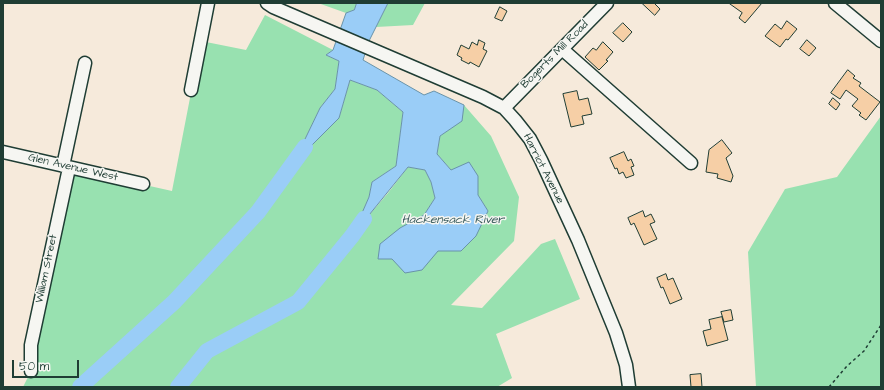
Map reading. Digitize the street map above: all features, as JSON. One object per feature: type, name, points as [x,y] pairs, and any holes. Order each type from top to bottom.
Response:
[{"type":"street","points":[[191,90],[208,3]]},
{"type":"street","name":"Bogerts Mill Road","points":[[504,108],[607,3]]},
{"type":"street","points":[[835,3],[881,41]]},
{"type":"street","name":"Harriot Avenue","points":[[268,4],[337,36],[369,48],[483,97],[504,108],[530,139],[578,240],[620,344],[626,365],[629,387]]},
{"type":"street","points":[[562,49],[691,163]]},
{"type":"street","name":"William Street","points":[[31,372],[31,345],[85,63]]},
{"type":"street","name":"Glen Avenue West","points":[[3,152],[143,184]]},
{"type":"path","points":[[829,387],[846,366],[864,351],[881,325]]},
{"type":"green space","points":[[318,3],[357,3],[354,10],[346,13]]},
{"type":"green space","points":[[388,3],[425,3],[413,25],[376,27]]},
{"type":"green space","points":[[265,15],[333,50],[326,55],[339,61],[335,89],[320,108],[294,162],[339,118],[350,80],[377,90],[403,112],[396,166],[372,182],[369,197],[353,234],[408,167],[425,170],[431,182],[435,198],[424,215],[400,228],[438,251],[461,251],[488,211],[478,195],[478,176],[451,170],[437,154],[440,136],[461,121],[464,105],[491,136],[519,197],[514,241],[451,305],[482,308],[541,244],[555,239],[580,299],[496,334],[512,378],[497,387],[23,387],[31,371],[69,168],[172,191],[201,41],[246,50]]},
{"type":"green space","points":[[881,116],[881,387],[756,387],[748,252],[785,189],[837,177]]},
{"type":"water","name":"Hackensack River","points":[[357,3],[388,3],[369,41],[363,60],[424,95],[434,91],[464,105],[462,121],[440,136],[437,154],[451,170],[469,162],[478,176],[478,195],[488,211],[476,236],[461,251],[438,251],[422,270],[405,273],[392,259],[378,259],[380,244],[400,228],[424,215],[435,198],[431,182],[425,170],[408,167],[352,236],[369,197],[372,182],[396,166],[403,112],[377,90],[350,80],[339,118],[293,164],[320,108],[335,89],[339,61],[326,55],[333,50],[346,13],[354,10]]},
{"type":"building","points":[[642,3],[654,3],[660,9],[655,15]]},
{"type":"building","points":[[729,3],[762,3],[745,23],[739,18],[742,13]]},
{"type":"building","points":[[500,7],[507,11],[502,21],[495,18]]},
{"type":"building","points":[[787,21],[797,29],[780,47],[765,36],[775,24],[781,29]]},
{"type":"building","points":[[623,23],[632,32],[623,42],[613,33]]},
{"type":"building","points":[[479,40],[485,43],[483,49],[487,51],[479,67],[470,62],[469,64],[461,60],[462,58],[457,55],[461,45],[469,49],[472,42],[477,45]]},
{"type":"building","points":[[807,40],[816,48],[809,56],[800,49]]},
{"type":"building","points":[[603,42],[613,52],[606,60],[608,61],[599,70],[585,57],[593,48],[596,50]]},
{"type":"building","points":[[848,70],[855,76],[853,78],[861,83],[859,86],[880,102],[866,120],[859,115],[861,113],[852,106],[858,99],[846,90],[840,99],[831,93]]},
{"type":"building","points":[[577,91],[579,100],[588,98],[592,114],[582,116],[584,124],[571,127],[563,94]]},
{"type":"building","points":[[833,98],[840,104],[836,110],[829,104]]},
{"type":"building","points":[[722,140],[732,153],[726,158],[733,176],[731,182],[717,178],[718,174],[706,172],[709,150]]},
{"type":"building","points":[[624,152],[628,161],[631,159],[634,166],[631,167],[634,175],[626,178],[623,172],[619,174],[617,168],[615,169],[610,158]]},
{"type":"building","points":[[643,211],[645,217],[651,214],[655,222],[650,224],[657,239],[644,245],[634,223],[631,225],[628,218]]},
{"type":"building","points":[[666,274],[668,280],[673,278],[682,299],[670,304],[663,287],[661,288],[657,278]]},
{"type":"building","points":[[731,310],[733,320],[724,322],[721,312]]},
{"type":"building","points":[[722,317],[728,340],[707,346],[703,331],[711,329],[709,320]]},
{"type":"building","points":[[701,374],[702,387],[691,387],[690,375]]},
{"type":"waterway","points":[[80,387],[174,302],[258,212],[305,147]]},
{"type":"waterway","name":"Hackensack River","points":[[178,387],[207,351],[298,302],[364,219]]}]
